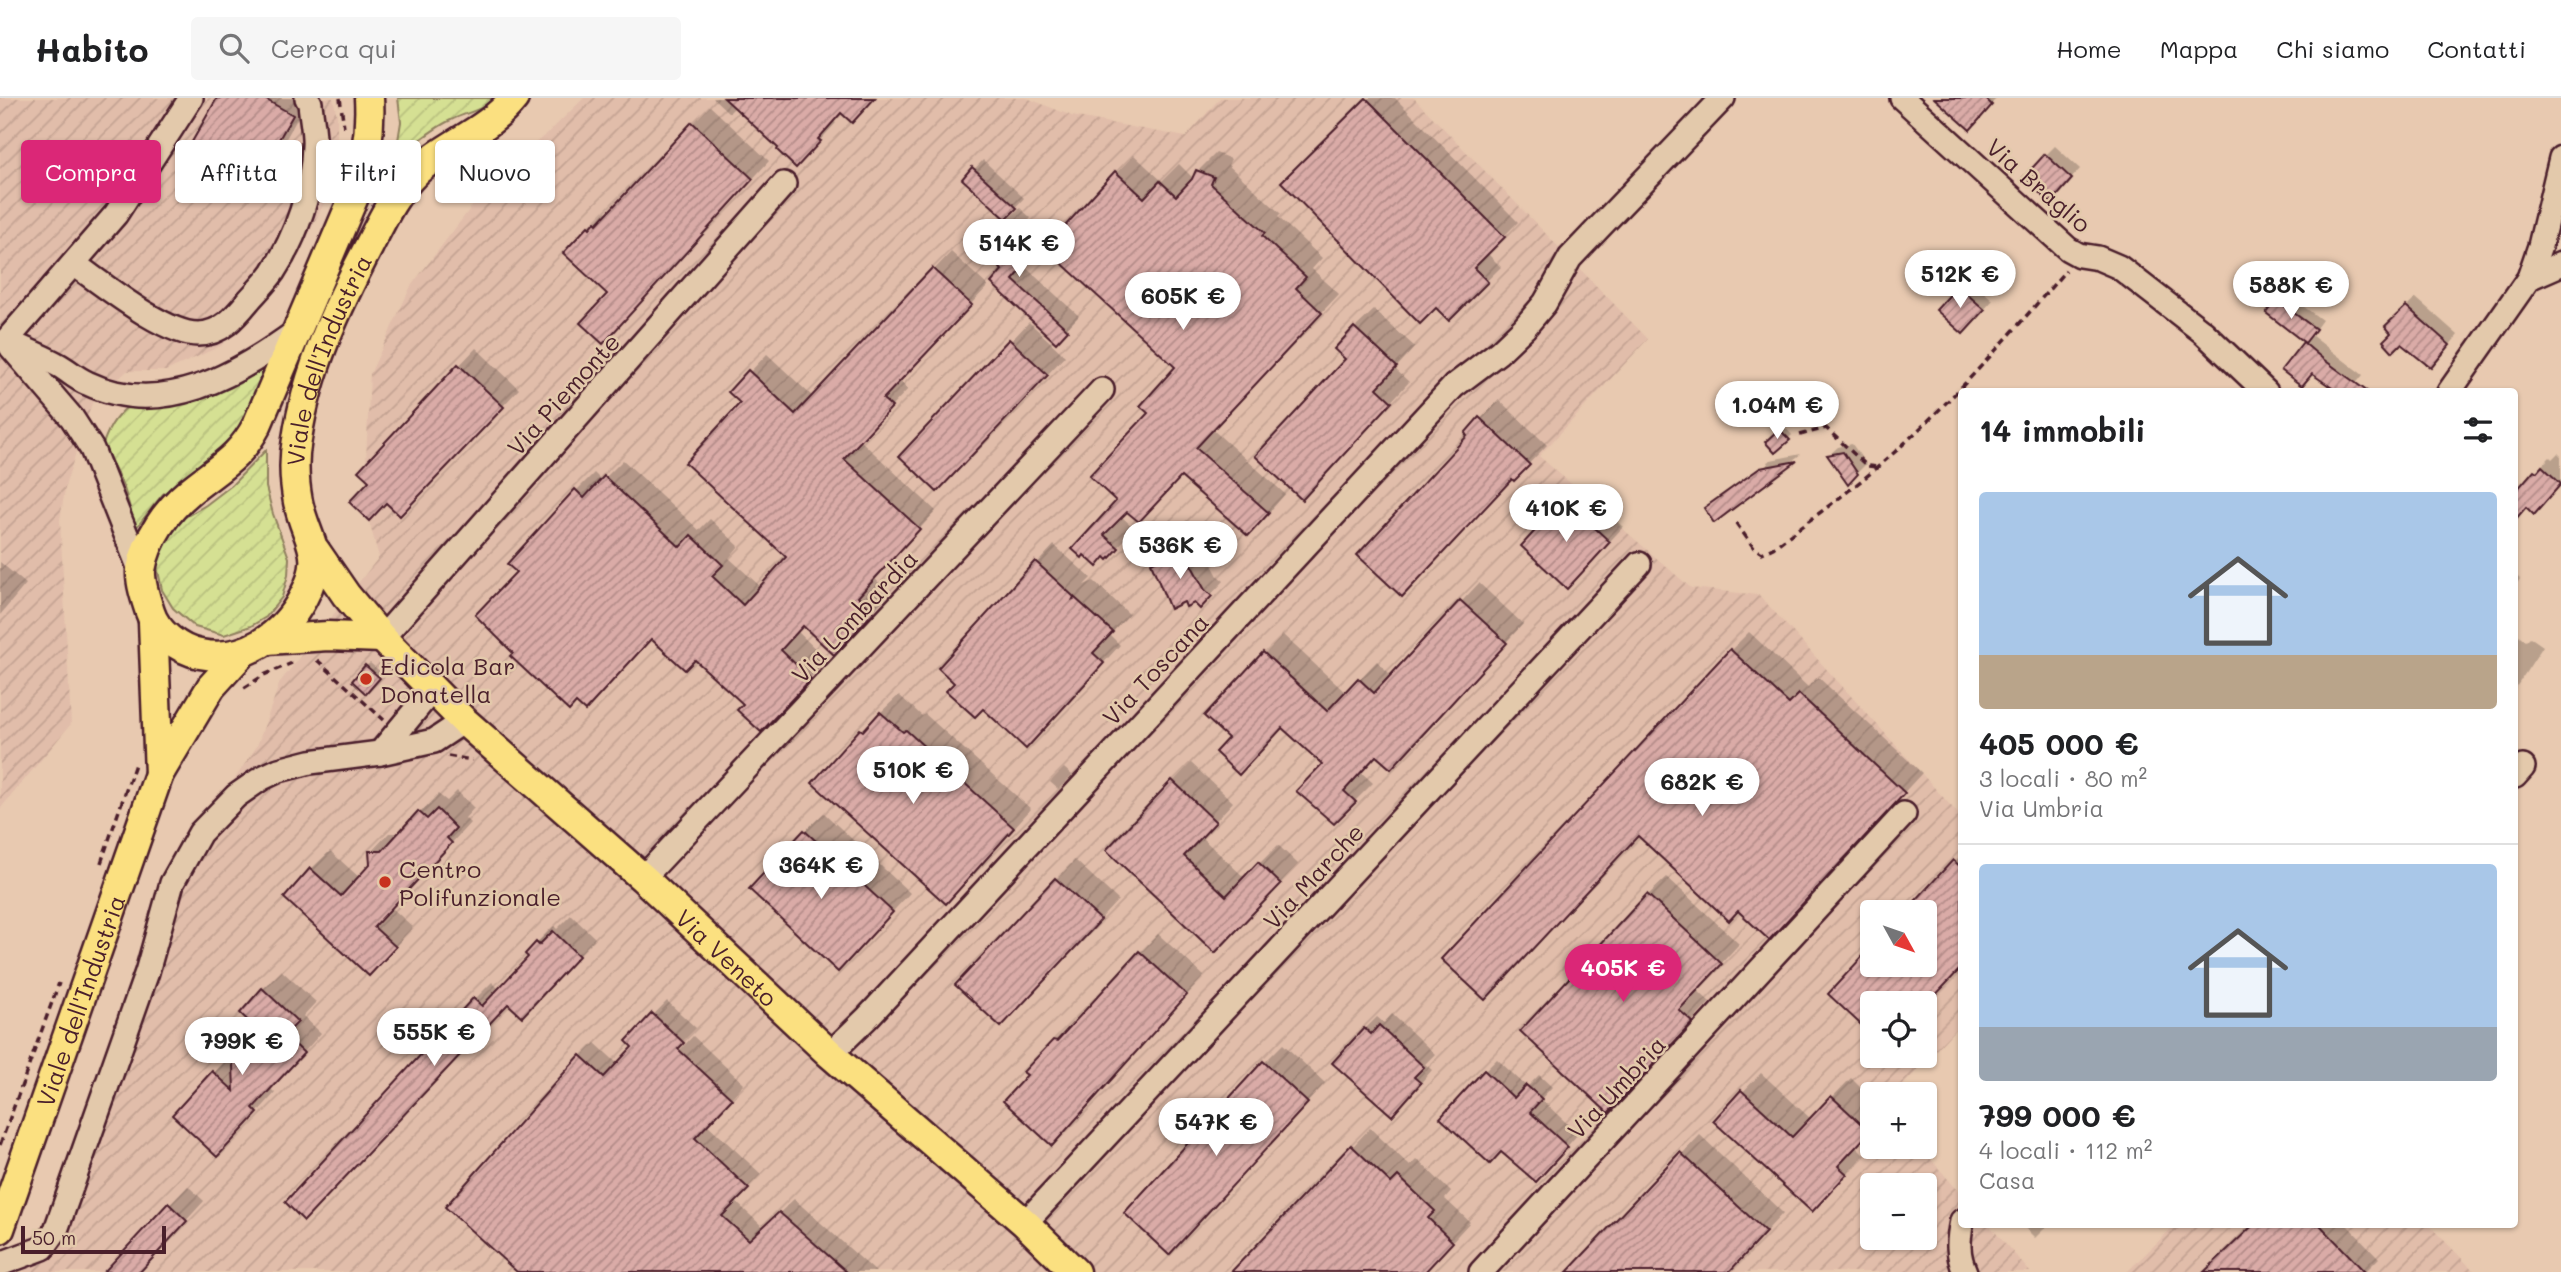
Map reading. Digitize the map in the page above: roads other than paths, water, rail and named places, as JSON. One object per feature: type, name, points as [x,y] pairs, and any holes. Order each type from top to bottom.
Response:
[{"type":"main road","name":"Viale dell'Industria","points":[[159,774],[153,622],[141,572],[150,545],[166,515],[182,498],[228,463],[246,444],[257,425],[360,179],[369,132],[369,98]]},
{"type":"main road","name":"Viale dell'Industria","points":[[0,1229],[159,774],[211,687],[289,619],[303,598],[312,577],[315,550],[298,504],[295,454],[299,425],[312,375],[336,315],[377,231],[406,183],[438,155],[501,112],[514,98]]},
{"type":"main road","name":"Via Veneto","points":[[315,550],[346,595],[382,638],[464,721],[643,878],[830,1054],[1024,1223],[1075,1272]]},
{"type":"main road","points":[[153,622],[175,643],[193,653],[213,656],[328,636],[382,638]]},
{"type":"street","points":[[3,339],[74,264],[116,214],[191,98]]},
{"type":"street","points":[[74,264],[156,320],[181,332],[199,334],[217,331],[234,319],[272,273],[283,255],[300,213],[310,179],[314,145],[310,103],[307,98]]},
{"type":"street","name":"Via Toscana","points":[[830,1054],[867,1018],[1454,386],[1499,352],[1524,328],[1545,303],[1570,258],[1723,98]]},
{"type":"street","name":"Via Braglio","points":[[1902,98],[2068,248],[2079,255],[2098,258],[2119,267],[2203,332],[2262,388]]},
{"type":"street","points":[[2452,388],[2529,278],[2540,246],[2561,158]]},
{"type":"street","name":"Via Piemonte","points":[[382,638],[784,184]]},
{"type":"street","points":[[2529,278],[2561,264]]},
{"type":"street","name":"Viale dell'Industria","points":[[3,339],[47,359],[88,384],[124,394],[151,397],[191,390],[229,375],[297,331]]},
{"type":"street","name":"Viale dell'Industria","points":[[3,339],[72,418],[92,449],[141,572]]},
{"type":"street","name":"Via Lombardia","points":[[643,878],[1102,390]]},
{"type":"street","name":"Via Marche","points":[[1024,1223],[1639,564]]},
{"type":"street","points":[[380,753],[432,690]]},
{"type":"street","points":[[0,1264],[43,1248],[56,1230],[154,948],[167,897],[178,869],[200,833],[225,805],[262,778],[310,762],[380,753],[434,741],[464,721]]},
{"type":"street","name":"Via Umbria","points":[[1481,1272],[1904,814]]},
{"type":"street","points":[[1960,1228],[1959,1258],[1965,1272]]},
{"type":"place","name":"Edicola Bar Donatella","points":[[366,679]]},
{"type":"place","name":"Centro Polifunzionale","points":[[385,882]]}]
